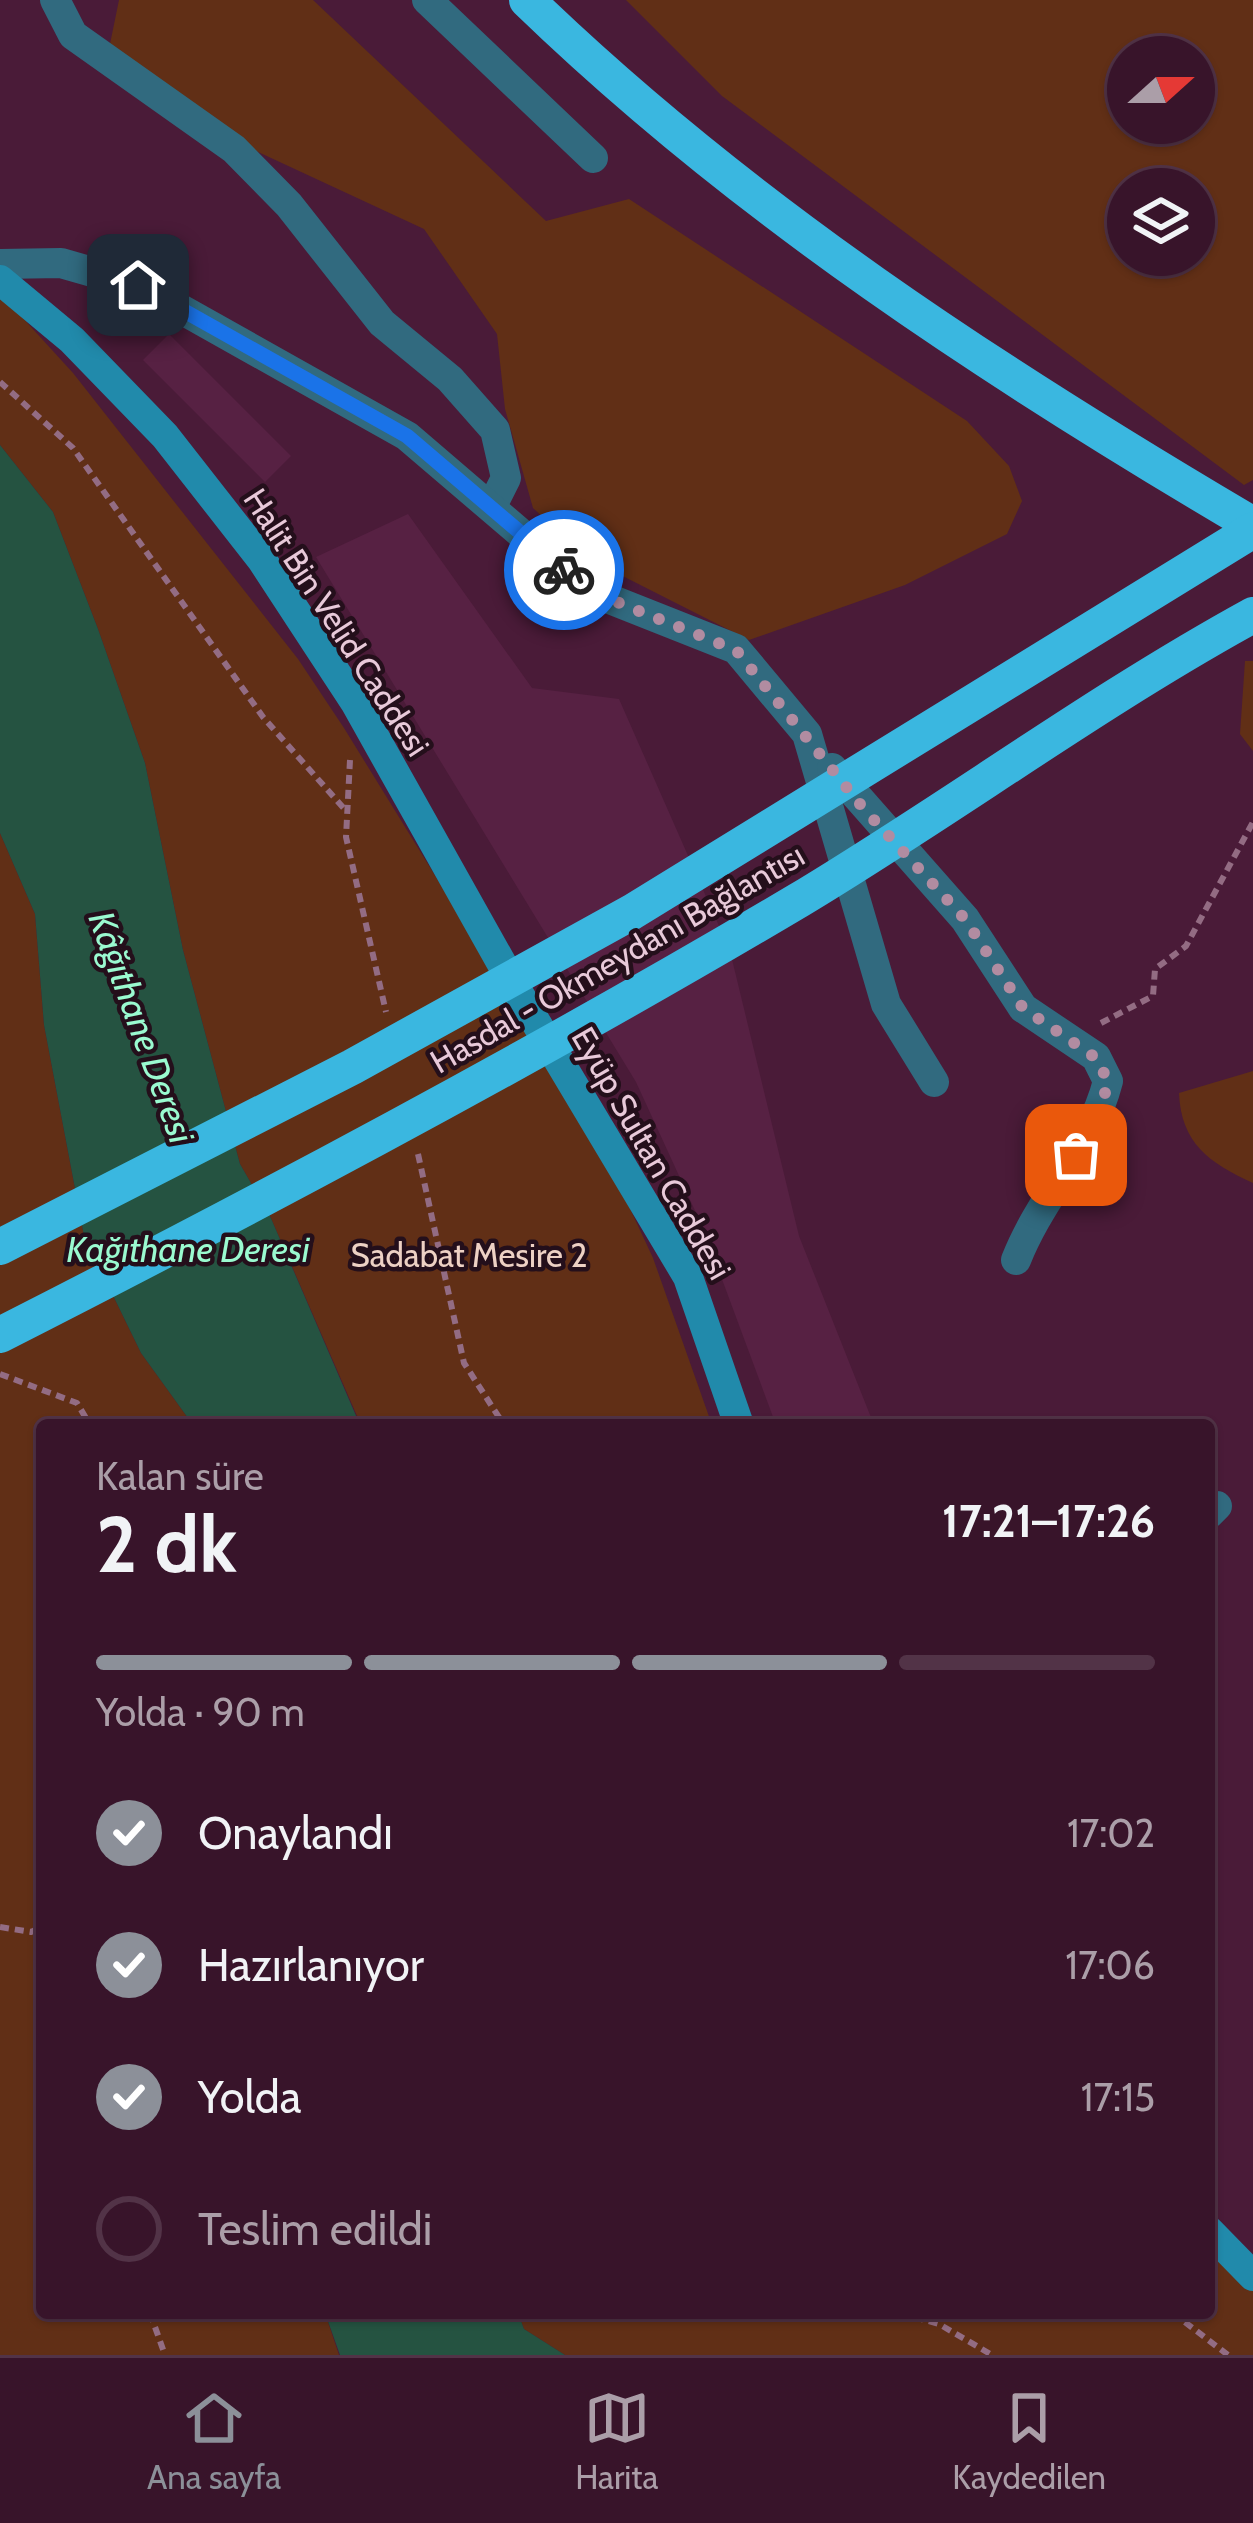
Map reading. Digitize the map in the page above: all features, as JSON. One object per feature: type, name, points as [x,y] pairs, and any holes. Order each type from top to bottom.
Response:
[{"type":"highway","points":[[527,0],[705,160],[815,244],[1253,528]]},
{"type":"highway","name":"Hasdal - Okmeydanı Bağlantısı","points":[[0,1247],[370,1057],[611,923],[1253,528]]},
{"type":"highway","name":"Hasdal - Okmeydanı Bağlantısı","points":[[0,1335],[613,1010],[1253,615]]},
{"type":"main road","name":"Halit Bin Velid Caddesi","points":[[0,280],[72,340],[165,436],[262,560],[355,702],[516,989]]},
{"type":"main road","name":"Eyüp Sultan Caddesi","points":[[516,989],[688,1277],[737,1419]]},
{"type":"main road","points":[[1215,2237],[1253,2276]]},
{"type":"street","points":[[55,0],[73,35],[233,149],[289,205],[382,323],[450,379],[495,430],[506,478],[492,506]]},
{"type":"street","points":[[428,0],[593,158]]},
{"type":"street","points":[[0,264],[61,263],[138,285],[407,436],[587,590],[736,650],[864,809],[965,919],[1023,1008],[1096,1058],[1108,1081],[1098,1121],[1031,1222],[1016,1261]]},
{"type":"street","points":[[807,734],[886,1004],[934,1082]]},
{"type":"path","points":[[0,382],[73,448],[262,717],[347,812]]},
{"type":"path","points":[[1063,1036],[1120,1017],[1153,996],[1155,969],[1186,946],[1253,822]]},
{"type":"path","points":[[0,1374],[77,1402],[87,1419]]},
{"type":"path","points":[[0,1927],[36,1930]]},
{"type":"path","points":[[151,2319],[165,2355]]},
{"type":"path","points":[[921,2319],[992,2355]]},
{"type":"path","points":[[1181,2319],[1228,2355]]},
{"type":"shaded area","points":[[169,334],[291,456],[265,482],[143,360]]},
{"type":"shaded area","points":[[408,514],[532,688],[619,699],[730,951],[799,1236],[872,1419],[774,1419],[703,1228],[636,1082],[316,557]]},
{"type":"green space","points":[[119,0],[313,0],[546,221],[629,199],[967,421],[1009,466],[1022,501],[1007,534],[905,585],[749,640],[587,558],[533,508],[505,409],[497,334],[424,229],[256,151],[110,44]]},
{"type":"green space","points":[[626,0],[1253,0],[1253,480],[1244,485],[722,96]]},
{"type":"green space","name":"Sadabat Mesire 2","points":[[0,293],[73,373],[298,659],[344,728],[597,1138],[653,1258],[710,1419],[358,1419],[270,1216],[240,1164],[183,950],[145,763],[98,629],[53,512],[0,445]]},
{"type":"green space","points":[[1245,661],[1253,661],[1253,751],[1240,734]]},
{"type":"green space","points":[[0,833],[35,914],[44,1025],[84,1236],[141,1353],[189,1419],[36,1419],[36,2319],[327,2319],[339,2355],[0,2355]]},
{"type":"green space","points":[[1253,1071],[1253,1183],[1200,1149],[1185,1125],[1179,1093]]},
{"type":"green space","points":[[1215,2251],[1253,2288],[1253,2355],[565,2355],[524,2329],[520,2319],[1215,2319]]},
{"type":"water","name":"Kağıthane Deresi","points":[[0,445],[53,512],[98,629],[145,763],[183,950],[240,1164],[270,1216],[357,1419],[189,1419],[141,1353],[84,1236],[44,1025],[35,914],[0,833]]},
{"type":"water","points":[[327,2319],[520,2319],[524,2329],[565,2355],[340,2355]]},
{"type":"way so far","points":[[564,570],[587,590],[736,650],[864,809],[965,919],[1023,1008],[1096,1058],[1108,1081],[1098,1121],[1076,1155]]},
{"type":"route","points":[[138,285],[407,436],[564,570]]},
{"type":"water label","name":"Kâğıthane Deresi","points":[[142,1027]]}]
